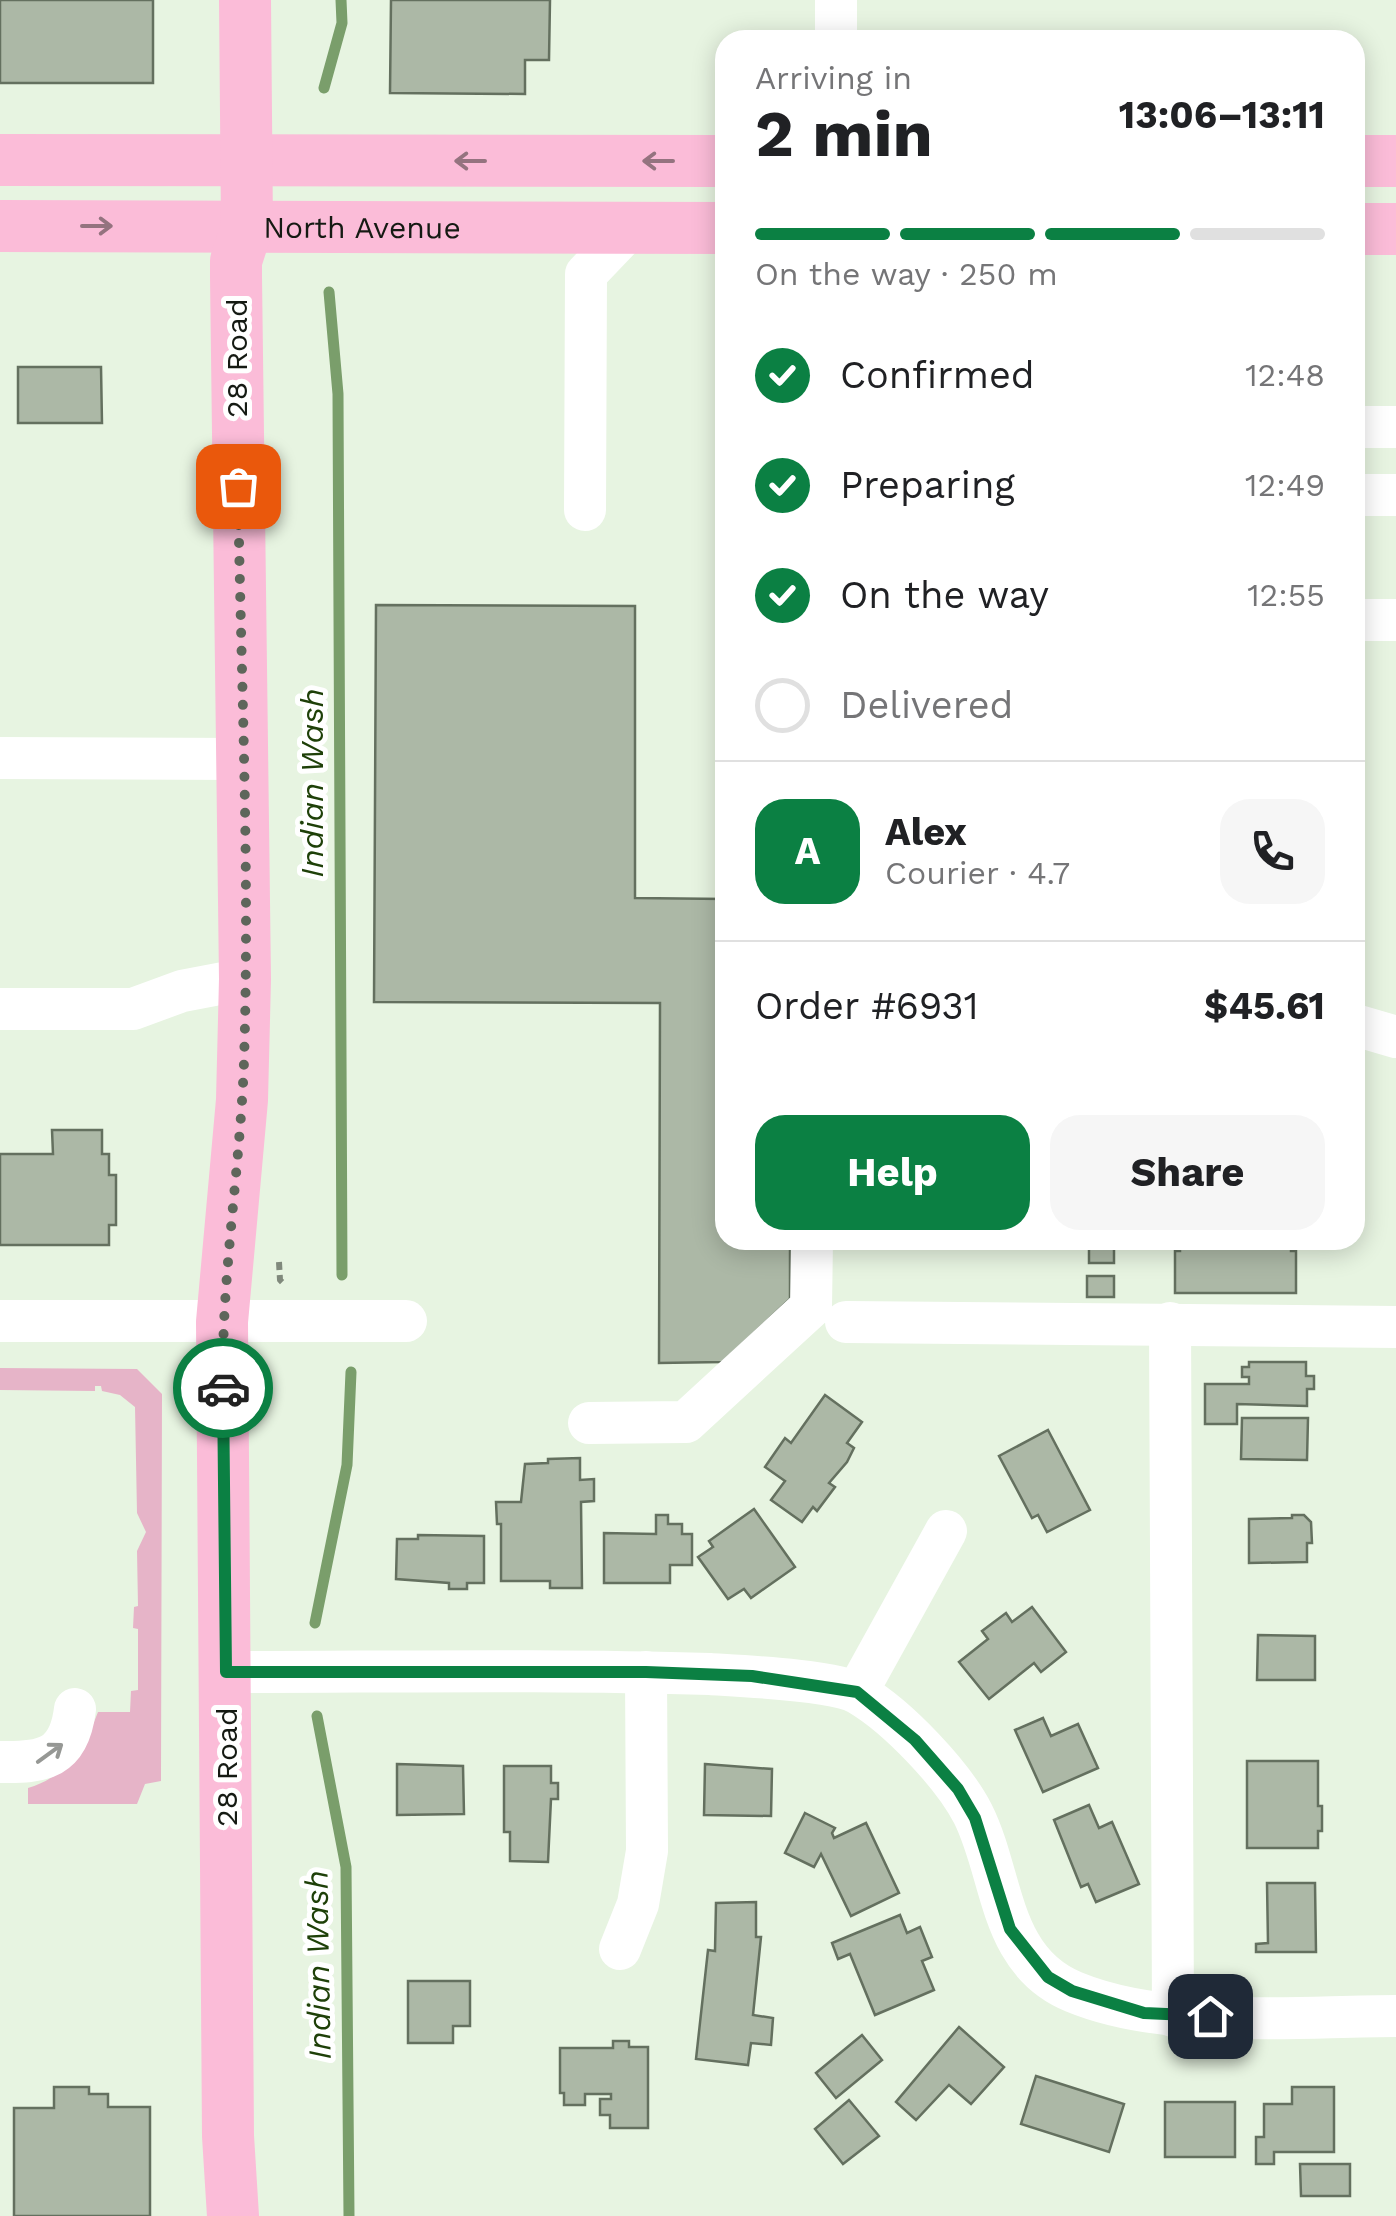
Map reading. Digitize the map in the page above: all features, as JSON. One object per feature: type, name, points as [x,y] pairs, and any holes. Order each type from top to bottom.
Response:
[{"type":"main road","name":"28 Road","points":[[233,2216],[228,2136],[222,1322],[242,1100],[245,979],[236,261],[247,227],[245,0]]},
{"type":"main road","points":[[0,160],[715,160]]},
{"type":"main road","points":[[1365,160],[1396,160]]},
{"type":"main road","points":[[532,228],[606,201],[715,202]]},
{"type":"main road","name":"North Avenue","points":[[0,226],[715,228]]},
{"type":"main road","points":[[1365,229],[1396,230]]},
{"type":"street","points":[[836,0],[836,30]]},
{"type":"street","points":[[532,228],[586,274]]},
{"type":"street","points":[[585,510],[586,274],[630,228]]},
{"type":"street","points":[[1365,427],[1396,427]]},
{"type":"street","points":[[1365,494],[1396,495]]},
{"type":"street","points":[[1365,620],[1396,620]]},
{"type":"street","points":[[0,758],[244,759]]},
{"type":"street","points":[[0,1008],[133,1009],[182,991],[245,979]]},
{"type":"street","points":[[1365,1028],[1396,1037]]},
{"type":"street","points":[[589,1423],[686,1422],[811,1307],[812,1250]]},
{"type":"street","points":[[0,1321],[406,1321]]},
{"type":"street","points":[[846,1322],[1396,1327]]},
{"type":"street","points":[[1170,1323],[1173,2016]]},
{"type":"street","points":[[857,1692],[946,1531]]},
{"type":"street","points":[[226,1672],[646,1672],[752,1676],[857,1692],[915,1740],[958,1789],[975,1818],[1010,1929],[1048,1977],[1072,1991],[1118,2006],[1173,2016],[1396,2016]]},
{"type":"street","points":[[620,1949],[638,1904],[647,1851],[646,1672]]},
{"type":"street","points":[[0,1762],[36,1763],[61,1748],[75,1709]]},
{"type":"shaded area","points":[[0,1368],[137,1369],[162,1394],[161,1781],[145,1784],[137,1804],[28,1804],[28,1788],[64,1768],[87,1738],[98,1712],[130,1712],[131,1691],[138,1690],[134,1607],[138,1606],[137,1551],[146,1532],[137,1513],[135,1407],[120,1395],[102,1391],[101,1386],[95,1386],[95,1391],[0,1390]]},
{"type":"building","points":[[0,0],[153,0],[153,83],[0,83]]},
{"type":"building","points":[[391,0],[550,0],[549,60],[525,60],[525,94],[390,93]]},
{"type":"building","points":[[18,367],[101,367],[102,423],[18,423]]},
{"type":"building","points":[[376,605],[635,606],[635,898],[715,899],[715,1250],[790,1250],[790,1299],[723,1362],[659,1363],[660,1003],[374,1002]]},
{"type":"building","points":[[52,1130],[102,1130],[102,1154],[109,1154],[109,1175],[116,1175],[116,1225],[109,1225],[109,1245],[0,1245],[0,1154],[53,1154]]},
{"type":"building","points":[[1089,1250],[1114,1250],[1114,1263],[1089,1263]]},
{"type":"building","points":[[1175,1251],[1296,1251],[1296,1293],[1175,1293]]},
{"type":"building","points":[[1087,1276],[1114,1276],[1114,1297],[1087,1297]]},
{"type":"building","points":[[1249,1362],[1306,1362],[1306,1376],[1314,1376],[1314,1389],[1307,1389],[1307,1406],[1237,1404],[1237,1424],[1205,1424],[1205,1384],[1249,1384],[1249,1377],[1242,1377],[1242,1367],[1249,1367]]},
{"type":"building","points":[[825,1395],[862,1422],[847,1443],[854,1448],[847,1462],[829,1483],[835,1487],[817,1511],[813,1507],[802,1522],[771,1500],[785,1481],[765,1467],[785,1438],[791,1443]]},
{"type":"building","points":[[1242,1418],[1308,1418],[1307,1460],[1241,1459]]},
{"type":"building","points":[[1048,1430],[1090,1510],[1047,1532],[1038,1515],[1032,1518],[999,1456]]},
{"type":"building","points":[[580,1458],[580,1480],[594,1479],[594,1501],[581,1502],[582,1588],[550,1588],[550,1581],[501,1581],[501,1524],[497,1524],[496,1502],[521,1502],[525,1464]]},
{"type":"building","points":[[754,1509],[795,1567],[751,1598],[744,1589],[728,1599],[698,1557],[713,1547],[709,1541]]},
{"type":"building","points":[[656,1515],[668,1515],[668,1524],[682,1524],[682,1534],[692,1534],[692,1565],[670,1565],[670,1583],[604,1583],[604,1533],[656,1534]]},
{"type":"building","points":[[1304,1515],[1311,1522],[1312,1543],[1307,1543],[1307,1562],[1249,1563],[1249,1519]]},
{"type":"building","points":[[418,1535],[484,1536],[484,1583],[467,1583],[467,1589],[449,1589],[449,1583],[396,1579],[397,1539],[418,1539]]},
{"type":"building","points":[[1032,1607],[1066,1652],[1041,1672],[1034,1663],[989,1699],[959,1662],[988,1639],[982,1631],[1006,1613],[1012,1622]]},
{"type":"building","points":[[1258,1635],[1315,1636],[1315,1680],[1257,1680]]},
{"type":"building","points":[[1043,1718],[1051,1736],[1078,1724],[1098,1768],[1043,1792],[1015,1730]]},
{"type":"building","points":[[1247,1761],[1318,1761],[1322,1831],[1318,1831],[1318,1848],[1247,1848]]},
{"type":"building","points":[[397,1764],[463,1766],[464,1814],[397,1815]]},
{"type":"building","points":[[705,1764],[772,1769],[771,1816],[704,1815]]},
{"type":"building","points":[[504,1766],[551,1766],[551,1783],[558,1783],[558,1799],[551,1799],[548,1862],[510,1861],[510,1832],[504,1832]]},
{"type":"building","points":[[1089,1805],[1099,1828],[1112,1822],[1139,1884],[1096,1902],[1088,1884],[1081,1887],[1054,1820]]},
{"type":"building","points":[[805,1813],[835,1828],[834,1838],[866,1823],[899,1893],[851,1916],[821,1854],[814,1867],[785,1853]]},
{"type":"building","points":[[1267,1883],[1315,1883],[1316,1952],[1256,1952],[1256,1944],[1268,1943]]},
{"type":"building","points":[[756,1902],[756,1937],[761,1937],[753,2015],[773,2018],[771,2045],[751,2043],[748,2065],[696,2059],[708,1950],[715,1951],[716,1903]]},
{"type":"building","points":[[900,1915],[907,1933],[920,1927],[932,1957],[922,1961],[934,1990],[875,2015],[850,1954],[838,1959],[832,1943]]},
{"type":"building","points":[[408,1981],[470,1981],[470,2026],[453,2026],[453,2043],[408,2043]]},
{"type":"building","points":[[959,2027],[1004,2067],[971,2104],[949,2085],[916,2120],[896,2102]]},
{"type":"building","points":[[862,2035],[882,2060],[836,2098],[816,2073]]},
{"type":"building","points":[[613,2041],[629,2041],[629,2047],[648,2047],[648,2128],[610,2128],[610,2115],[600,2115],[600,2099],[611,2099],[611,2094],[585,2094],[585,2105],[564,2105],[564,2093],[560,2093],[560,2048],[613,2048]]},
{"type":"building","points":[[1036,2076],[1124,2104],[1109,2152],[1021,2124]]},
{"type":"building","points":[[54,2087],[89,2087],[89,2094],[108,2094],[108,2107],[150,2107],[150,2216],[14,2216],[14,2108],[54,2108]]},
{"type":"building","points":[[1292,2087],[1334,2087],[1334,2152],[1274,2152],[1274,2164],[1256,2164],[1256,2137],[1264,2137],[1264,2104],[1292,2104]]},
{"type":"building","points":[[849,2100],[879,2136],[843,2164],[815,2129]]},
{"type":"building","points":[[1165,2102],[1235,2102],[1235,2157],[1165,2157]]},
{"type":"building","points":[[1300,2164],[1350,2164],[1350,2196],[1301,2196]]},
{"type":"waterway","name":"Indian Wash","points":[[324,88],[342,23],[341,0]]},
{"type":"waterway","name":"Indian Wash","points":[[329,292],[338,394],[342,1275]]},
{"type":"waterway","name":"Indian Wash","points":[[315,1623],[347,1465],[351,1372]]},
{"type":"waterway","name":"Indian Wash","points":[[317,1716],[346,1867],[349,2216]]},
{"type":"way so far","points":[[223,1388],[222,1322],[242,1100],[245,979],[238,486]]},
{"type":"route","points":[[223,1388],[226,1672],[646,1672],[752,1676],[857,1692],[915,1740],[958,1789],[975,1818],[1010,1929],[1048,1977],[1072,1991],[1144,2013],[1210,2016]]}]
